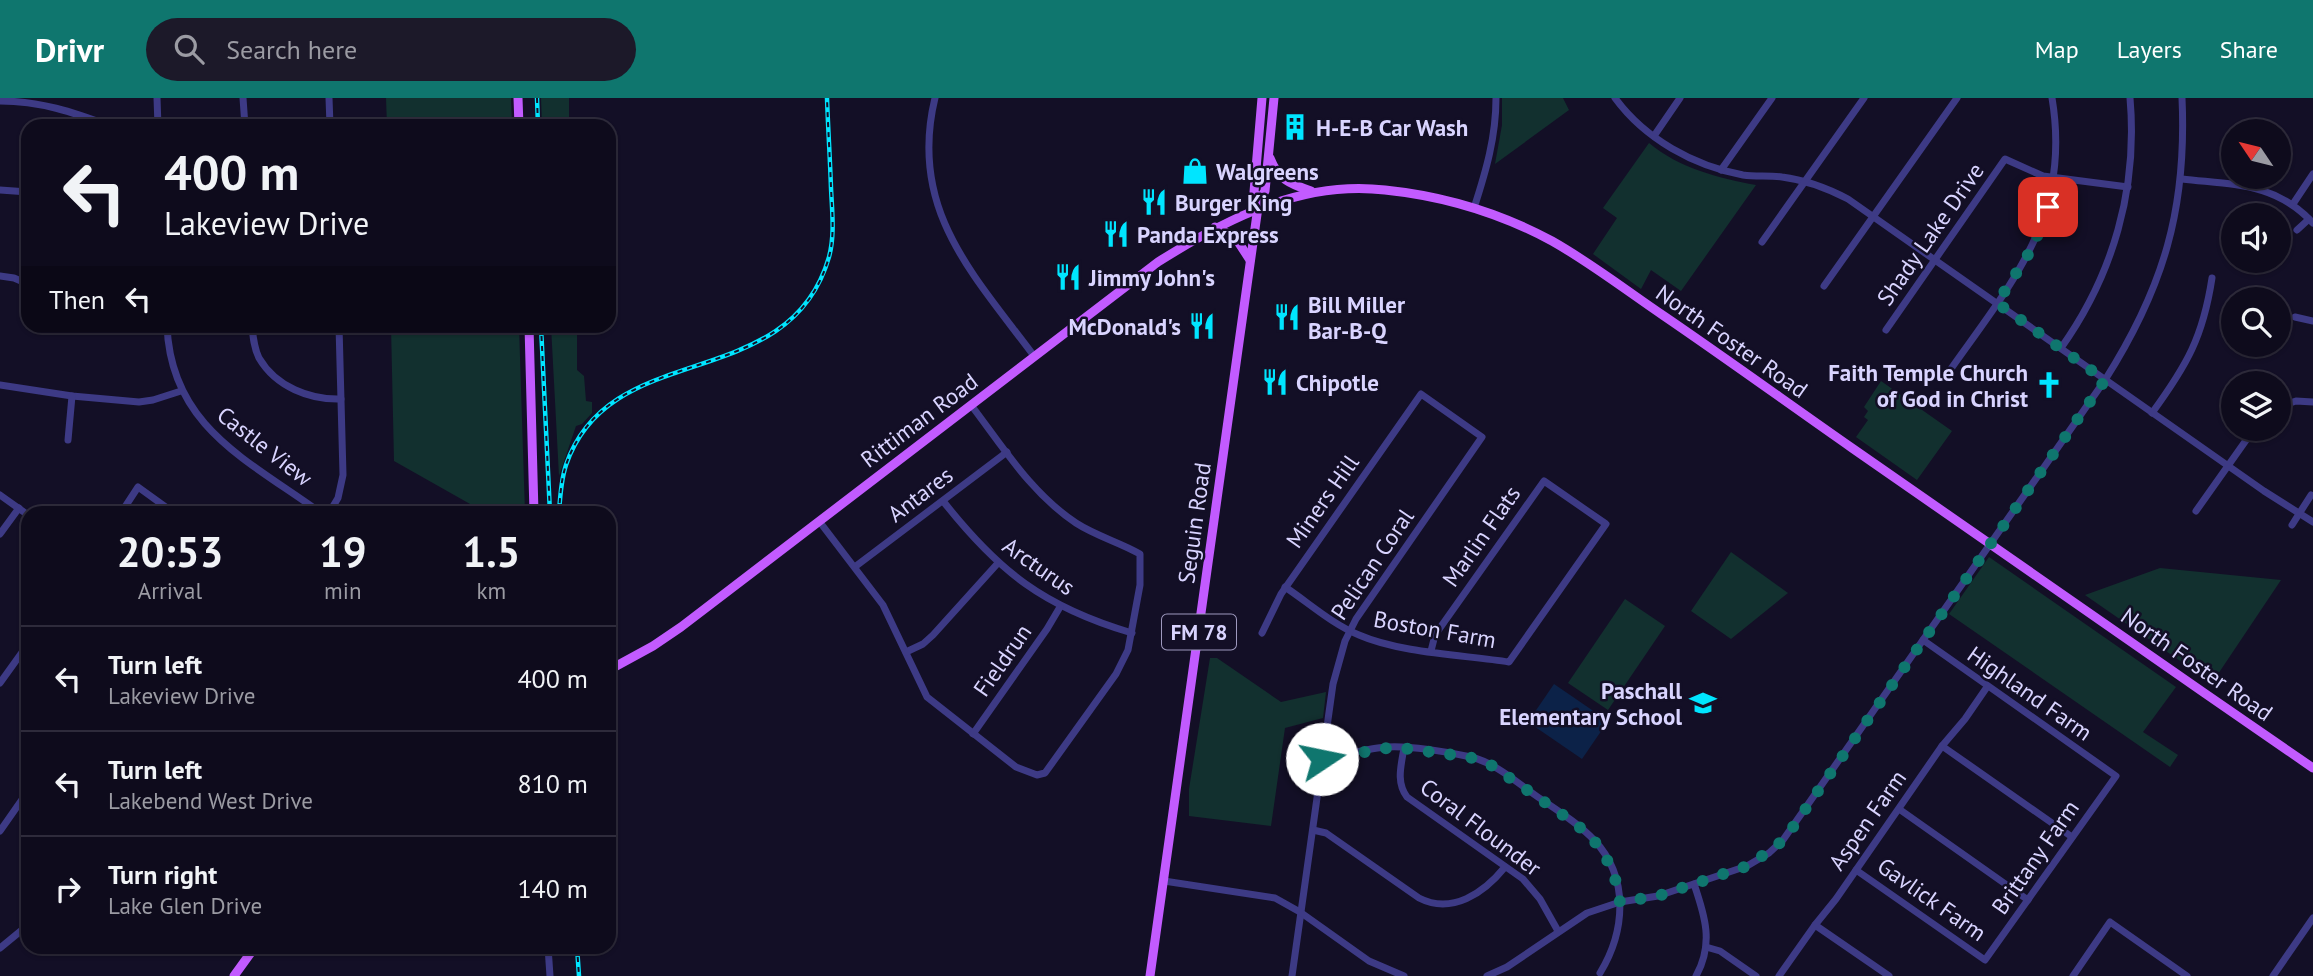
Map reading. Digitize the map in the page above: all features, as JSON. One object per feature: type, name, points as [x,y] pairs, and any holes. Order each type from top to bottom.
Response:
[{"type":"main road","points":[[517,98],[518,119]]},
{"type":"main road","name":"Seguin Road","points":[[1258,204],[1254,192],[1262,98]]},
{"type":"main road","name":"Seguin Road","points":[[1150,976],[1258,204],[1265,191],[1274,98]]},
{"type":"main road","points":[[1268,155],[1285,182],[1312,192]]},
{"type":"main road","name":"North Foster Road","points":[[1258,204],[1312,192],[1357,188],[1385,190],[1474,208],[1544,237],[1587,263],[2313,768]]},
{"type":"main road","name":"Rittiman Road","points":[[616,666],[681,627],[1158,262],[1214,227],[1258,204]]},
{"type":"main road","points":[[1214,227],[1235,237],[1250,260]]},
{"type":"main road","points":[[529,333],[534,506]]},
{"type":"main road","points":[[234,976],[250,954]]},
{"type":"street","points":[[157,98],[158,119]]},
{"type":"street","points":[[243,98],[244,119]]},
{"type":"street","points":[[329,98],[330,119]]},
{"type":"street","points":[[935,98],[929,133],[929,154],[934,196],[940,216],[958,254],[1034,356]]},
{"type":"street","points":[[1474,208],[1491,151],[1496,98]]},
{"type":"street","points":[[1615,98],[1654,136],[1682,154],[1721,170],[1748,176],[1805,181],[1834,191],[2313,522]]},
{"type":"street","points":[[1654,136],[1680,98]]},
{"type":"street","points":[[1721,170],[1772,98]]},
{"type":"street","points":[[1762,242],[1864,98]]},
{"type":"street","points":[[1824,286],[1957,98]]},
{"type":"street","points":[[1948,373],[2033,247],[2048,207],[2054,178],[2056,159],[2052,98]]},
{"type":"street","points":[[2061,348],[2082,319],[2102,278],[2118,235],[2127,187],[2132,136],[2130,98]]},
{"type":"street","points":[[1488,976],[1507,967],[1587,913],[1620,902],[1646,899],[1750,864],[1769,853],[1783,840],[2105,380],[2137,327],[2156,285],[2170,242],[2182,179],[2182,98]]},
{"type":"street","points":[[0,101],[55,106],[91,119]]},
{"type":"street","name":"Shady Lake Drive","points":[[1886,330],[2005,159],[2033,173],[2054,178]]},
{"type":"street","points":[[2293,204],[2313,174]]},
{"type":"street","points":[[2054,178],[2127,187]]},
{"type":"street","points":[[2182,179],[2261,190],[2293,204],[2311,221],[2297,230]]},
{"type":"street","points":[[0,190],[21,192]]},
{"type":"street","points":[[0,276],[21,281]]},
{"type":"street","points":[[2152,413],[2177,379],[2193,350],[2207,311],[2212,278]]},
{"type":"street","points":[[2295,317],[2313,321]]},
{"type":"street","name":"Castle View","points":[[168,333],[170,360],[181,391],[197,417],[216,438],[311,506]]},
{"type":"street","points":[[253,333],[259,358],[290,387],[322,400],[341,399]]},
{"type":"street","points":[[333,506],[338,498],[343,475],[339,333]]},
{"type":"street","points":[[0,386],[139,402],[181,391]]},
{"type":"street","name":"Pelican Coral","points":[[1292,976],[1333,684],[1349,631],[1482,437],[1421,394]]},
{"type":"street","name":"Miners Hill","points":[[1262,633],[1285,587],[1421,394]]},
{"type":"street","points":[[68,440],[72,396]]},
{"type":"street","points":[[2291,403],[2313,402]]},
{"type":"street","points":[[818,521],[856,566],[883,605],[927,697],[1016,767],[1041,775],[1049,769],[1116,674],[1128,650],[1140,585],[1140,554],[1101,537],[1053,506],[1035,489],[971,405]]},
{"type":"street","points":[[2196,511],[2245,441]]},
{"type":"street","name":"Antares","points":[[856,566],[1007,452]]},
{"type":"street","name":"Marlin Flats","points":[[1431,651],[1435,635],[1544,481],[1606,524],[1509,662]]},
{"type":"street","points":[[126,506],[138,487],[164,506]]},
{"type":"street","points":[[0,495],[19,508],[0,534]]},
{"type":"street","points":[[2292,525],[2311,495]]},
{"type":"street","name":"Arcturus","points":[[943,501],[970,536],[1028,587],[1060,607],[1097,623],[1132,633]]},
{"type":"street","points":[[906,652],[923,645],[998,563]]},
{"type":"street","name":"Boston Farm","points":[[1285,587],[1349,631],[1389,645],[1509,662]]},
{"type":"street","name":"Fieldrun","points":[[973,734],[1060,607]]},
{"type":"street","name":"Highland Farm","points":[[1923,640],[2116,776]]},
{"type":"street","points":[[0,684],[21,654]]},
{"type":"street","name":"Aspen Farm","points":[[1779,976],[1987,687]]},
{"type":"street","points":[[1942,746],[2073,838]]},
{"type":"street","points":[[1322,759],[1385,747],[1469,757],[1491,765],[1576,824],[1598,845],[1610,863],[1620,902],[1616,942],[1600,973]]},
{"type":"street","name":"Coral Flounder","points":[[1404,748],[1399,777],[1407,797],[1523,879],[1535,892],[1558,931]]},
{"type":"street","name":"Brittany Farm","points":[[1985,960],[2116,776]]},
{"type":"street","points":[[0,831],[21,801]]},
{"type":"street","points":[[1899,808],[2028,900]]},
{"type":"street","points":[[1313,830],[1326,833],[1419,898],[1436,905],[1461,902],[1505,867]]},
{"type":"street","name":"Gavlick Farm","points":[[1856,870],[1985,960]]},
{"type":"street","points":[[1164,881],[1275,898],[1300,912],[1369,961],[1404,976]]},
{"type":"street","points":[[1694,884],[1705,914],[1706,947],[1696,976]]},
{"type":"street","points":[[2273,976],[2313,918]]},
{"type":"street","points":[[2073,976],[2110,922],[2175,973],[2187,976]]},
{"type":"street","points":[[1815,925],[1889,976]]},
{"type":"street","points":[[0,948],[21,931]]},
{"type":"street","points":[[1706,947],[1720,951],[1756,976]]},
{"type":"street","points":[[548,954],[550,976]]},
{"type":"street","points":[[1507,967],[1511,976]]},
{"type":"green space","points":[[386,98],[511,98],[512,119],[387,119]]},
{"type":"green space","points":[[541,98],[569,98],[569,119],[542,119]]},
{"type":"green space","points":[[1502,98],[1563,98],[1569,110],[1495,164],[1502,125]]},
{"type":"green space","points":[[1649,143],[1673,159],[1700,171],[1756,185],[1681,291],[1651,270],[1641,289],[1593,254],[1617,218],[1603,208]]},
{"type":"green space","points":[[391,333],[519,333],[525,506],[474,506],[394,461]]},
{"type":"green space","points":[[551,333],[577,333],[577,370],[584,376],[586,401],[592,402],[592,413],[582,424],[576,426],[559,476]]},
{"type":"green space","points":[[1881,381],[1952,431],[1917,480],[1856,437],[1868,420],[1864,417],[1868,411],[1864,407]]},
{"type":"green space","points":[[1731,552],[1788,593],[1731,639],[1691,611]]},
{"type":"green space","points":[[1989,557],[2176,687],[2143,732],[2178,755],[2170,767],[1949,614]]},
{"type":"green space","points":[[2160,568],[2281,580],[2212,683],[2085,595]]},
{"type":"green space","points":[[1625,599],[1665,626],[1608,710],[1568,683]]},
{"type":"green space","points":[[1210,658],[1217,658],[1281,702],[1326,692],[1323,718],[1285,728],[1271,826],[1189,816],[1189,789]]},
{"type":"water","points":[[1554,684],[1608,721],[1582,759],[1528,722]]},
{"type":"railway","points":[[537,98],[538,119]]},
{"type":"railway","points":[[560,506],[566,465],[588,425],[620,398],[658,379],[740,350],[777,330],[808,301],[829,257],[832,240],[827,98]]},
{"type":"railway","points":[[541,333],[550,506]]},
{"type":"railway","points":[[577,954],[579,976]]},
{"type":"place","name":"H-E-B Car Wash","points":[[1295,127]]},
{"type":"place","name":"Walgreens","points":[[1195,171]]},
{"type":"place","name":"Burger King","points":[[1154,202]]},
{"type":"place","name":"Panda Express","points":[[1116,234]]},
{"type":"place","name":"Jimmy John's","points":[[1068,277]]},
{"type":"place","name":"Bill Miller Bar-B-Q","points":[[1287,317]]},
{"type":"place","name":"McDonald's","points":[[1202,326]]},
{"type":"place","name":"Chipotle","points":[[1275,382]]},
{"type":"place","name":"Faith Temple Church of God in Christ","points":[[2049,385]]},
{"type":"place","name":"Paschall Elementary School","points":[[1703,703]]},
{"type":"route","points":[[1322,759],[1394,747],[1475,758],[1491,765],[1576,824],[1593,839],[1613,869],[1620,902],[1658,896],[1747,866],[1769,853],[1793,827],[2105,380],[1997,303],[2021,270],[2048,207]]}]
